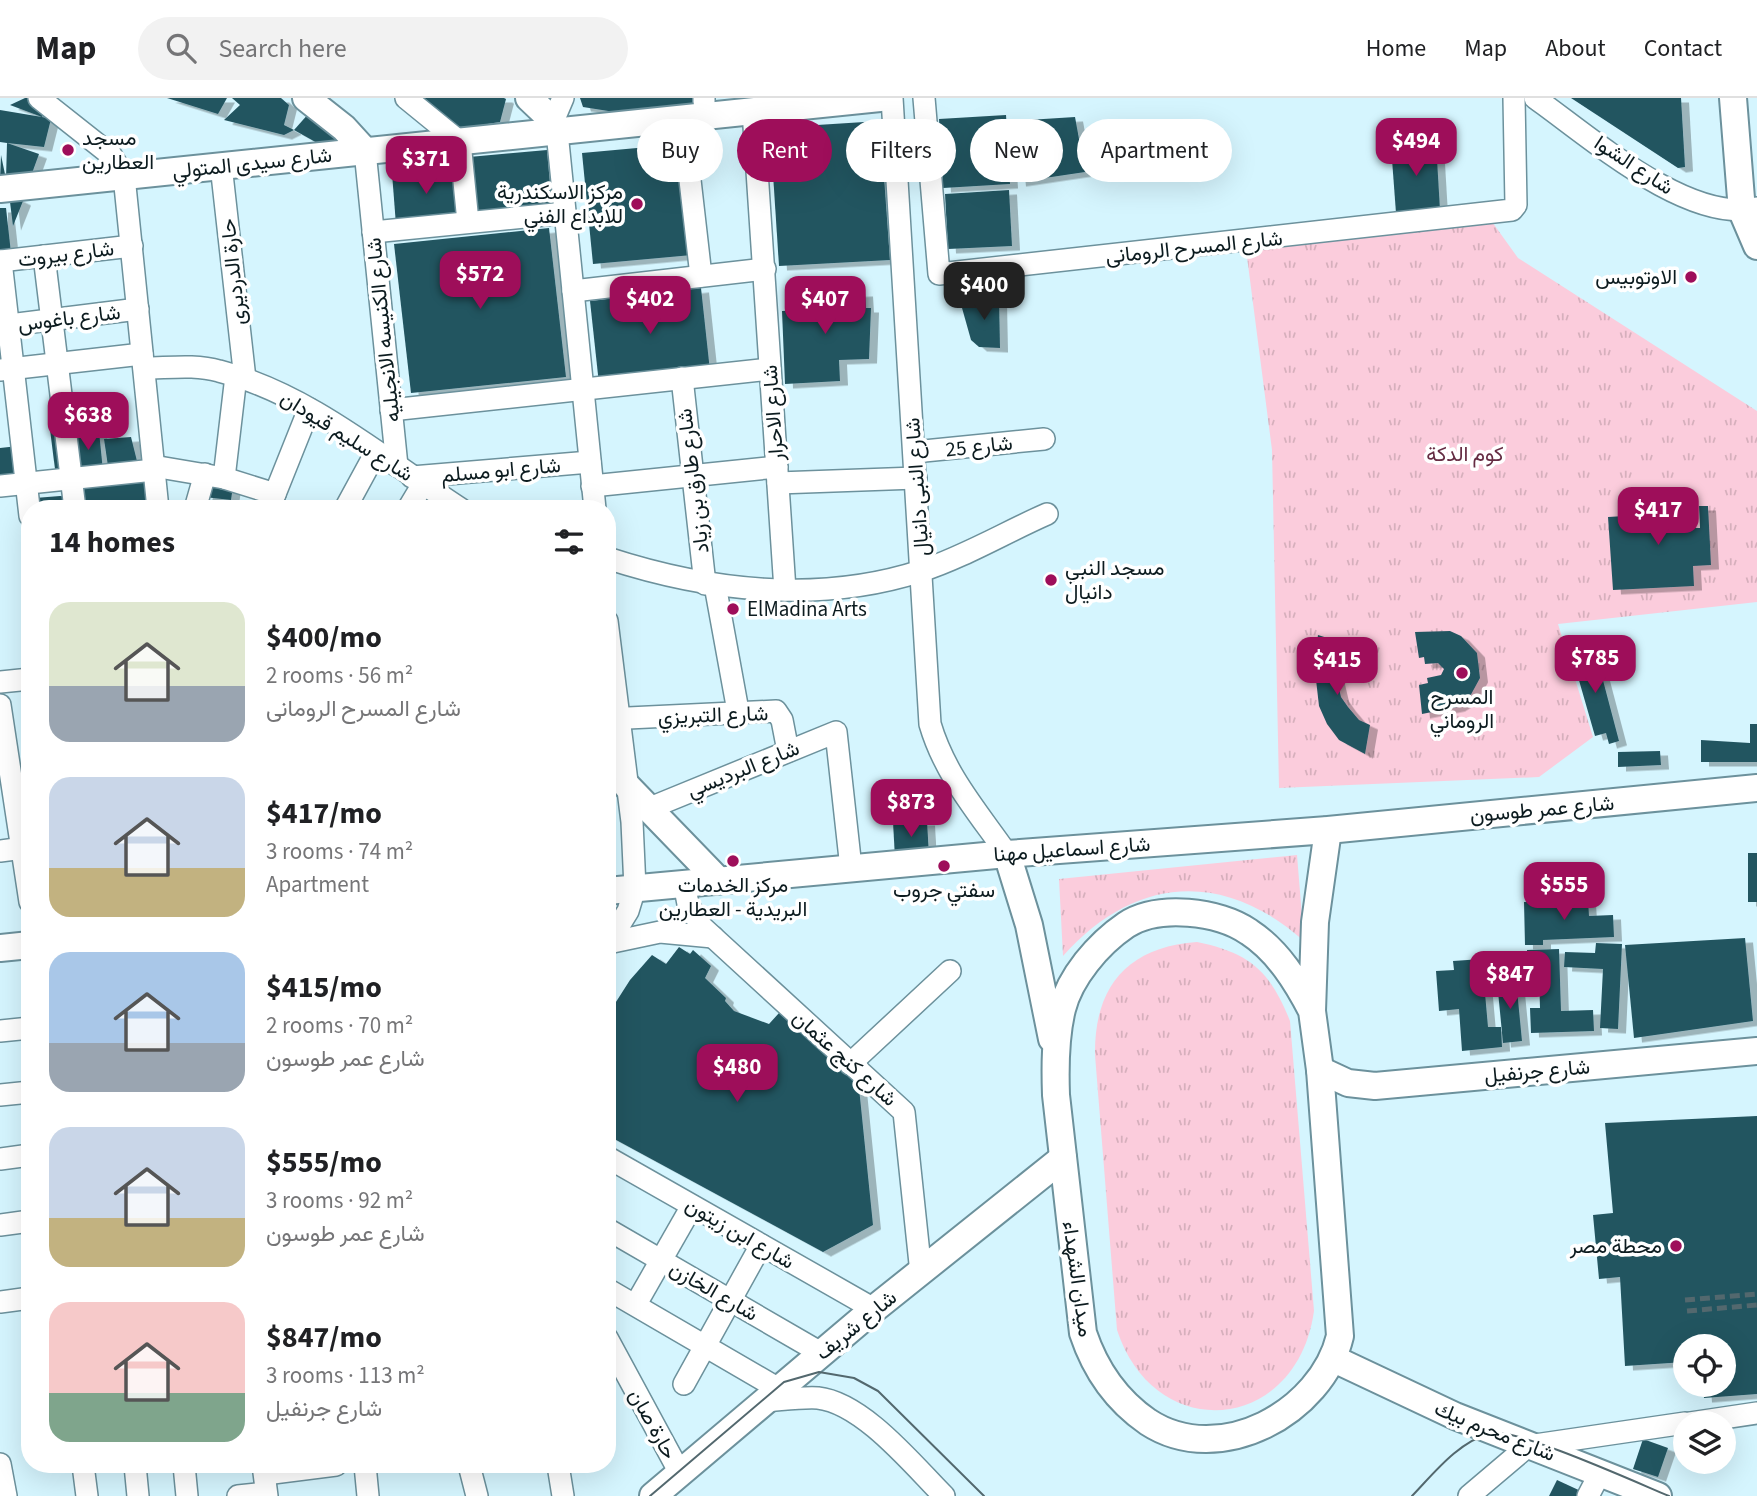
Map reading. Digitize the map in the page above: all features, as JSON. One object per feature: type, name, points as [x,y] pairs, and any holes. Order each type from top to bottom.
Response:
[{"type":"main road","points":[[306,98],[344,128],[365,151]]},
{"type":"main road","points":[[529,98],[554,128]]},
{"type":"main road","name":"شارع سيدى المتولي","points":[[683,119],[823,101],[880,98]]},
{"type":"main road","points":[[1733,98],[1757,246]]},
{"type":"main road","name":"شارع سيدى المتولي","points":[[0,189],[460,142],[554,128],[637,122]]},
{"type":"main road","points":[[627,786],[718,880]]},
{"type":"main road","name":"شارع عمر طوسون","points":[[1328,830],[1757,788]]},
{"type":"main road","points":[[1312,1011],[1315,922],[1328,830]]},
{"type":"main road","name":"شارع اسماعيل مهنا","points":[[616,890],[1007,854],[1328,830]]},
{"type":"main road","points":[[1007,854],[1025,912],[1055,1057]]},
{"type":"main road","name":"ميدان الشهداء","points":[[1189,913],[1220,919],[1249,932],[1296,981],[1312,1011],[1320,1070],[1339,1301],[1340,1336],[1334,1359],[1297,1405],[1266,1426],[1227,1437],[1185,1436],[1149,1422],[1106,1383],[1090,1355],[1083,1333],[1063,1158],[1055,1057],[1062,1008],[1080,970],[1127,924],[1157,915],[1189,913]]},
{"type":"main road","points":[[0,948],[21,946]]},
{"type":"main road","name":"شارع جرنفيل","points":[[1320,1070],[1348,1083],[1375,1086],[1757,1051]]},
{"type":"main road","name":"شارع شريف","points":[[653,1496],[874,1309],[1063,1158]]},
{"type":"main road","name":"شارع محرم بيك","points":[[1334,1359],[1455,1416],[1528,1446],[1594,1484],[1658,1496]]},
{"type":"street","points":[[39,98],[111,155],[124,176],[157,500]]},
{"type":"street","points":[[405,98],[460,142],[468,222]]},
{"type":"street","points":[[563,98],[554,128],[594,500]]},
{"type":"street","name":"شارع النبى دانيال","points":[[892,98],[922,570],[924,661],[930,723],[939,755],[952,778],[1007,854]]},
{"type":"street","name":"شارع المسرح الرومانى","points":[[924,98],[939,274],[1512,211],[1516,205],[1514,98]]},
{"type":"street","name":"شارع الشوا","points":[[1535,98],[1655,181],[1685,198],[1716,209],[1750,209]]},
{"type":"street","name":"شارع الاحرار","points":[[753,111],[785,590]]},
{"type":"street","name":"شارع الكنيسه الانجيليه","points":[[365,151],[391,410],[411,476]]},
{"type":"street","name":"حارة الدرديرى","points":[[200,500],[214,476],[241,378],[221,165]]},
{"type":"street","points":[[690,182],[701,276]]},
{"type":"street","points":[[373,232],[565,213]]},
{"type":"street","name":"شارع بيروت","points":[[1,261],[132,246]]},
{"type":"street","points":[[44,256],[74,500]]},
{"type":"street","points":[[1,261],[7,370],[28,500]]},
{"type":"street","points":[[573,290],[765,269]]},
{"type":"street","name":"شارع باغوس","points":[[4,326],[138,309]]},
{"type":"street","name":"شارع سليم قيودان","points":[[7,370],[57,364],[143,361],[206,368],[241,378],[309,409],[447,500]]},
{"type":"street","points":[[391,410],[770,369]]},
{"type":"street","name":"شارع طارق بن زياد","points":[[682,378],[693,476],[710,584],[738,711]]},
{"type":"street","points":[[273,500],[309,409]]},
{"type":"street","name":"شارع 25","points":[[915,452],[1044,439]]},
{"type":"street","points":[[350,500],[376,452]]},
{"type":"street","name":"شارع ابو مسلم","points":[[411,476],[590,462]]},
{"type":"street","points":[[0,486],[71,481],[154,468],[214,476],[268,500]]},
{"type":"street","points":[[409,500],[411,476]]},
{"type":"street","points":[[593,486],[693,476],[916,478]]},
{"type":"street","points":[[616,561],[652,573],[710,584],[785,590],[877,581],[922,570],[1047,514]]},
{"type":"street","points":[[0,682],[21,680]]},
{"type":"street","points":[[0,705],[5,771],[21,839]]},
{"type":"street","name":"شارع التبريزي","points":[[616,719],[768,710],[780,714],[788,751]]},
{"type":"street","name":"شارع البرديسي","points":[[650,808],[836,732],[851,868]]},
{"type":"street","points":[[616,733],[627,786],[635,888],[628,911],[616,931]]},
{"type":"street","points":[[0,851],[21,848]]},
{"type":"street","name":"شارع كنج عثمان","points":[[684,883],[688,905],[713,937],[904,1112],[921,1273]]},
{"type":"street","points":[[616,942],[660,932],[713,937]]},
{"type":"street","points":[[850,1064],[950,971]]},
{"type":"street","points":[[0,1031],[21,1029]]},
{"type":"street","points":[[0,1095],[21,1093]]},
{"type":"street","points":[[0,1159],[21,1156]]},
{"type":"street","name":"شارع ابن زيتون","points":[[616,1162],[874,1309]]},
{"type":"street","points":[[636,1304],[692,1206]]},
{"type":"street","points":[[0,1225],[21,1223]]},
{"type":"street","name":"شارع الخازن","points":[[616,1234],[821,1353]]},
{"type":"street","points":[[684,1384],[761,1245]]},
{"type":"street","points":[[616,1294],[706,1345],[771,1395],[818,1398],[835,1402],[857,1415],[898,1449],[944,1496]]},
{"type":"street","points":[[0,1302],[21,1299]]},
{"type":"street","name":"حارة صان","points":[[616,1355],[680,1473]]},
{"type":"street","points":[[1469,1496],[1528,1446],[1673,1425]]},
{"type":"street","points":[[0,1464],[6,1496]]},
{"type":"street","points":[[84,1473],[87,1496]]},
{"type":"street","points":[[136,1473],[138,1496]]},
{"type":"street","points":[[185,1473],[187,1496]]},
{"type":"street","points":[[238,1496],[265,1482],[297,1473]]},
{"type":"street","points":[[366,1473],[368,1496]]},
{"type":"street","points":[[471,1473],[477,1496]]},
{"type":"street","points":[[559,1473],[563,1496]]},
{"type":"green space","name":"كوم الدكة","points":[[1490,219],[1518,258],[1757,411],[1757,602],[1558,624],[1593,737],[1539,777],[1279,788],[1272,450],[1246,249]]},
{"type":"green space","points":[[1297,855],[1304,941],[1273,918],[1242,902],[1211,893],[1180,892],[1149,897],[1119,910],[1090,929],[1063,956],[1059,879]]},
{"type":"green space","points":[[1197,942],[1231,952],[1256,967],[1274,989],[1290,1021],[1314,1311],[1302,1352],[1281,1382],[1254,1401],[1223,1410],[1192,1407],[1161,1393],[1136,1367],[1117,1330],[1095,1055],[1096,1031],[1101,1009],[1108,991],[1119,975],[1151,952]]},
{"type":"building","points":[[25,98],[54,98],[42,117],[10,105]]},
{"type":"building","points":[[167,98],[227,98],[218,114]]},
{"type":"building","points":[[232,98],[281,98],[289,105],[284,125],[294,130],[284,135],[224,120],[240,105]]},
{"type":"building","points":[[409,98],[506,99],[500,122],[450,130]]},
{"type":"building","points":[[580,98],[700,98],[701,106],[621,113],[583,107]]},
{"type":"building","points":[[1571,98],[1681,98],[1685,167],[1678,168]]},
{"type":"building","points":[[0,110],[51,119],[44,147],[0,142]]},
{"type":"building","points":[[310,112],[342,141],[337,154],[294,130]]},
{"type":"building","points":[[1006,115],[1006,119],[970,119],[970,182],[1010,184],[943,188],[943,182],[956,182],[956,119],[939,119]]},
{"type":"building","points":[[1075,117],[1077,173],[1063,175],[1063,119],[1044,119]]},
{"type":"building","points":[[846,123],[846,182],[884,182],[890,260],[779,266],[774,182],[832,182],[832,124]]},
{"type":"building","points":[[1436,142],[1440,210],[1396,213],[1391,146]]},
{"type":"building","points":[[7,143],[39,154],[31,176],[6,179]]},
{"type":"building","name":"مركز الاسكندرية للابداع الفني","points":[[637,148],[637,182],[685,182],[692,255],[593,264],[582,153]]},
{"type":"building","points":[[547,150],[552,207],[475,214],[469,157]]},
{"type":"building","points":[[1,155],[6,179],[0,180]]},
{"type":"building","points":[[456,167],[461,220],[396,225],[392,173]]},
{"type":"building","points":[[1009,190],[1012,246],[948,249],[945,194]]},
{"type":"building","points":[[9,194],[23,201],[13,226]]},
{"type":"building","points":[[0,208],[6,208],[11,253],[0,254]]},
{"type":"building","points":[[549,228],[566,377],[411,393],[394,244]]},
{"type":"building","points":[[701,288],[710,371],[599,384],[590,301]]},
{"type":"building","points":[[865,292],[866,308],[871,308],[869,359],[839,360],[840,381],[785,384],[782,311],[802,310],[801,296]]},
{"type":"building","points":[[999,298],[1000,348],[979,347],[971,340],[962,308],[966,302]]},
{"type":"building","points":[[48,414],[63,415],[65,481],[56,477]]},
{"type":"building","points":[[73,431],[99,431],[103,471],[77,475]]},
{"type":"building","points":[[131,437],[139,469],[109,473],[104,439]]},
{"type":"building","points":[[18,446],[20,480],[0,482],[0,448]]},
{"type":"building","points":[[144,476],[146,500],[82,500],[80,485]]},
{"type":"building","points":[[207,485],[233,486],[231,500],[204,497]]},
{"type":"building","points":[[60,496],[73,497],[74,500],[35,500]]},
{"type":"building","points":[[1679,499],[1684,499],[1689,528],[1700,528],[1699,506],[1708,506],[1711,565],[1693,566],[1694,586],[1613,590],[1608,517],[1642,515],[1641,503],[1671,502],[1672,513],[1679,512]]},
{"type":"building","name":"المسرح الروماني","points":[[1450,631],[1461,636],[1477,653],[1480,678],[1468,700],[1457,707],[1422,714],[1419,685],[1428,683],[1427,678],[1441,675],[1444,669],[1438,663],[1425,664],[1424,657],[1419,658],[1415,632]]},
{"type":"building","points":[[1318,635],[1340,642],[1337,680],[1341,697],[1348,707],[1359,720],[1370,725],[1365,754],[1339,740],[1327,724],[1319,706],[1314,662]]},
{"type":"building","points":[[1595,650],[1619,741],[1609,744],[1606,733],[1595,736],[1572,656]]},
{"type":"building","points":[[1750,724],[1757,724],[1757,762],[1701,762],[1701,740],[1750,743]]},
{"type":"building","points":[[1660,751],[1661,765],[1618,767],[1618,752]]},
{"type":"building","points":[[927,821],[929,856],[895,858],[893,822]]},
{"type":"building","points":[[1748,853],[1757,853],[1757,902],[1748,902]]},
{"type":"building","points":[[1588,900],[1589,916],[1613,915],[1614,937],[1543,940],[1543,945],[1525,945],[1524,902]]},
{"type":"building","points":[[1745,938],[1753,1021],[1634,1038],[1625,945]]},
{"type":"building","points":[[1596,943],[1622,944],[1618,1029],[1600,1028],[1603,969],[1564,967],[1565,952],[1595,953]]},
{"type":"building","points":[[679,947],[690,954],[693,950],[711,966],[705,978],[726,998],[725,1001],[734,1011],[769,1024],[779,1013],[858,1078],[873,1225],[823,1252],[616,1140],[616,1002],[630,980],[652,955],[666,964]]},
{"type":"building","points":[[1559,949],[1561,1011],[1593,1010],[1594,1031],[1531,1033],[1530,1008],[1540,1008],[1539,975],[1528,975],[1527,950]]},
{"type":"building","points":[[1482,959],[1488,1027],[1501,1027],[1502,1047],[1462,1051],[1459,1009],[1439,1011],[1436,971],[1454,970],[1453,961]]},
{"type":"building","points":[[1499,959],[1526,959],[1526,975],[1499,975]]},
{"type":"building","points":[[1516,979],[1522,1041],[1503,1043],[1497,981]]},
{"type":"building","name":"محطة مصر","points":[[1757,1116],[1757,1394],[1736,1396],[1736,1334],[1673,1334],[1673,1363],[1625,1366],[1620,1277],[1599,1279],[1593,1215],[1613,1213],[1605,1123]]},
{"type":"building","points":[[1643,1439],[1668,1448],[1658,1477],[1633,1469]]},
{"type":"building","points":[[1557,1480],[1585,1493],[1584,1496],[1549,1496]]},
{"type":"tram line","points":[[650,1496],[784,1382],[819,1372],[854,1378],[878,1391],[984,1496]]},
{"type":"tram line","points":[[1412,1496],[1438,1468],[1468,1443],[1491,1433],[1504,1433],[1550,1447],[1669,1496]]},
{"type":"railway","points":[[1685,1300],[1757,1294]]},
{"type":"railway","points":[[1687,1311],[1757,1305]]},
{"type":"place","name":"مسجد العطارين","points":[[68,150]]},
{"type":"place","name":"مركز الاسكندرية للابداع الفني","points":[[637,204]]},
{"type":"place","name":"الاوتوبيس","points":[[1691,277]]},
{"type":"place","name":"مسجد النبي دانيال","points":[[1051,580]]},
{"type":"place","name":"ElMadina Arts","points":[[733,609]]},
{"type":"place","name":"المسرح الروماني","points":[[1462,673]]},
{"type":"place","name":"مركز الخدمات البريدية - العطارين","points":[[733,861]]},
{"type":"place","name":"سفتي جروب","points":[[944,866]]},
{"type":"place","name":"محطة مصر","points":[[1676,1246]]}]
